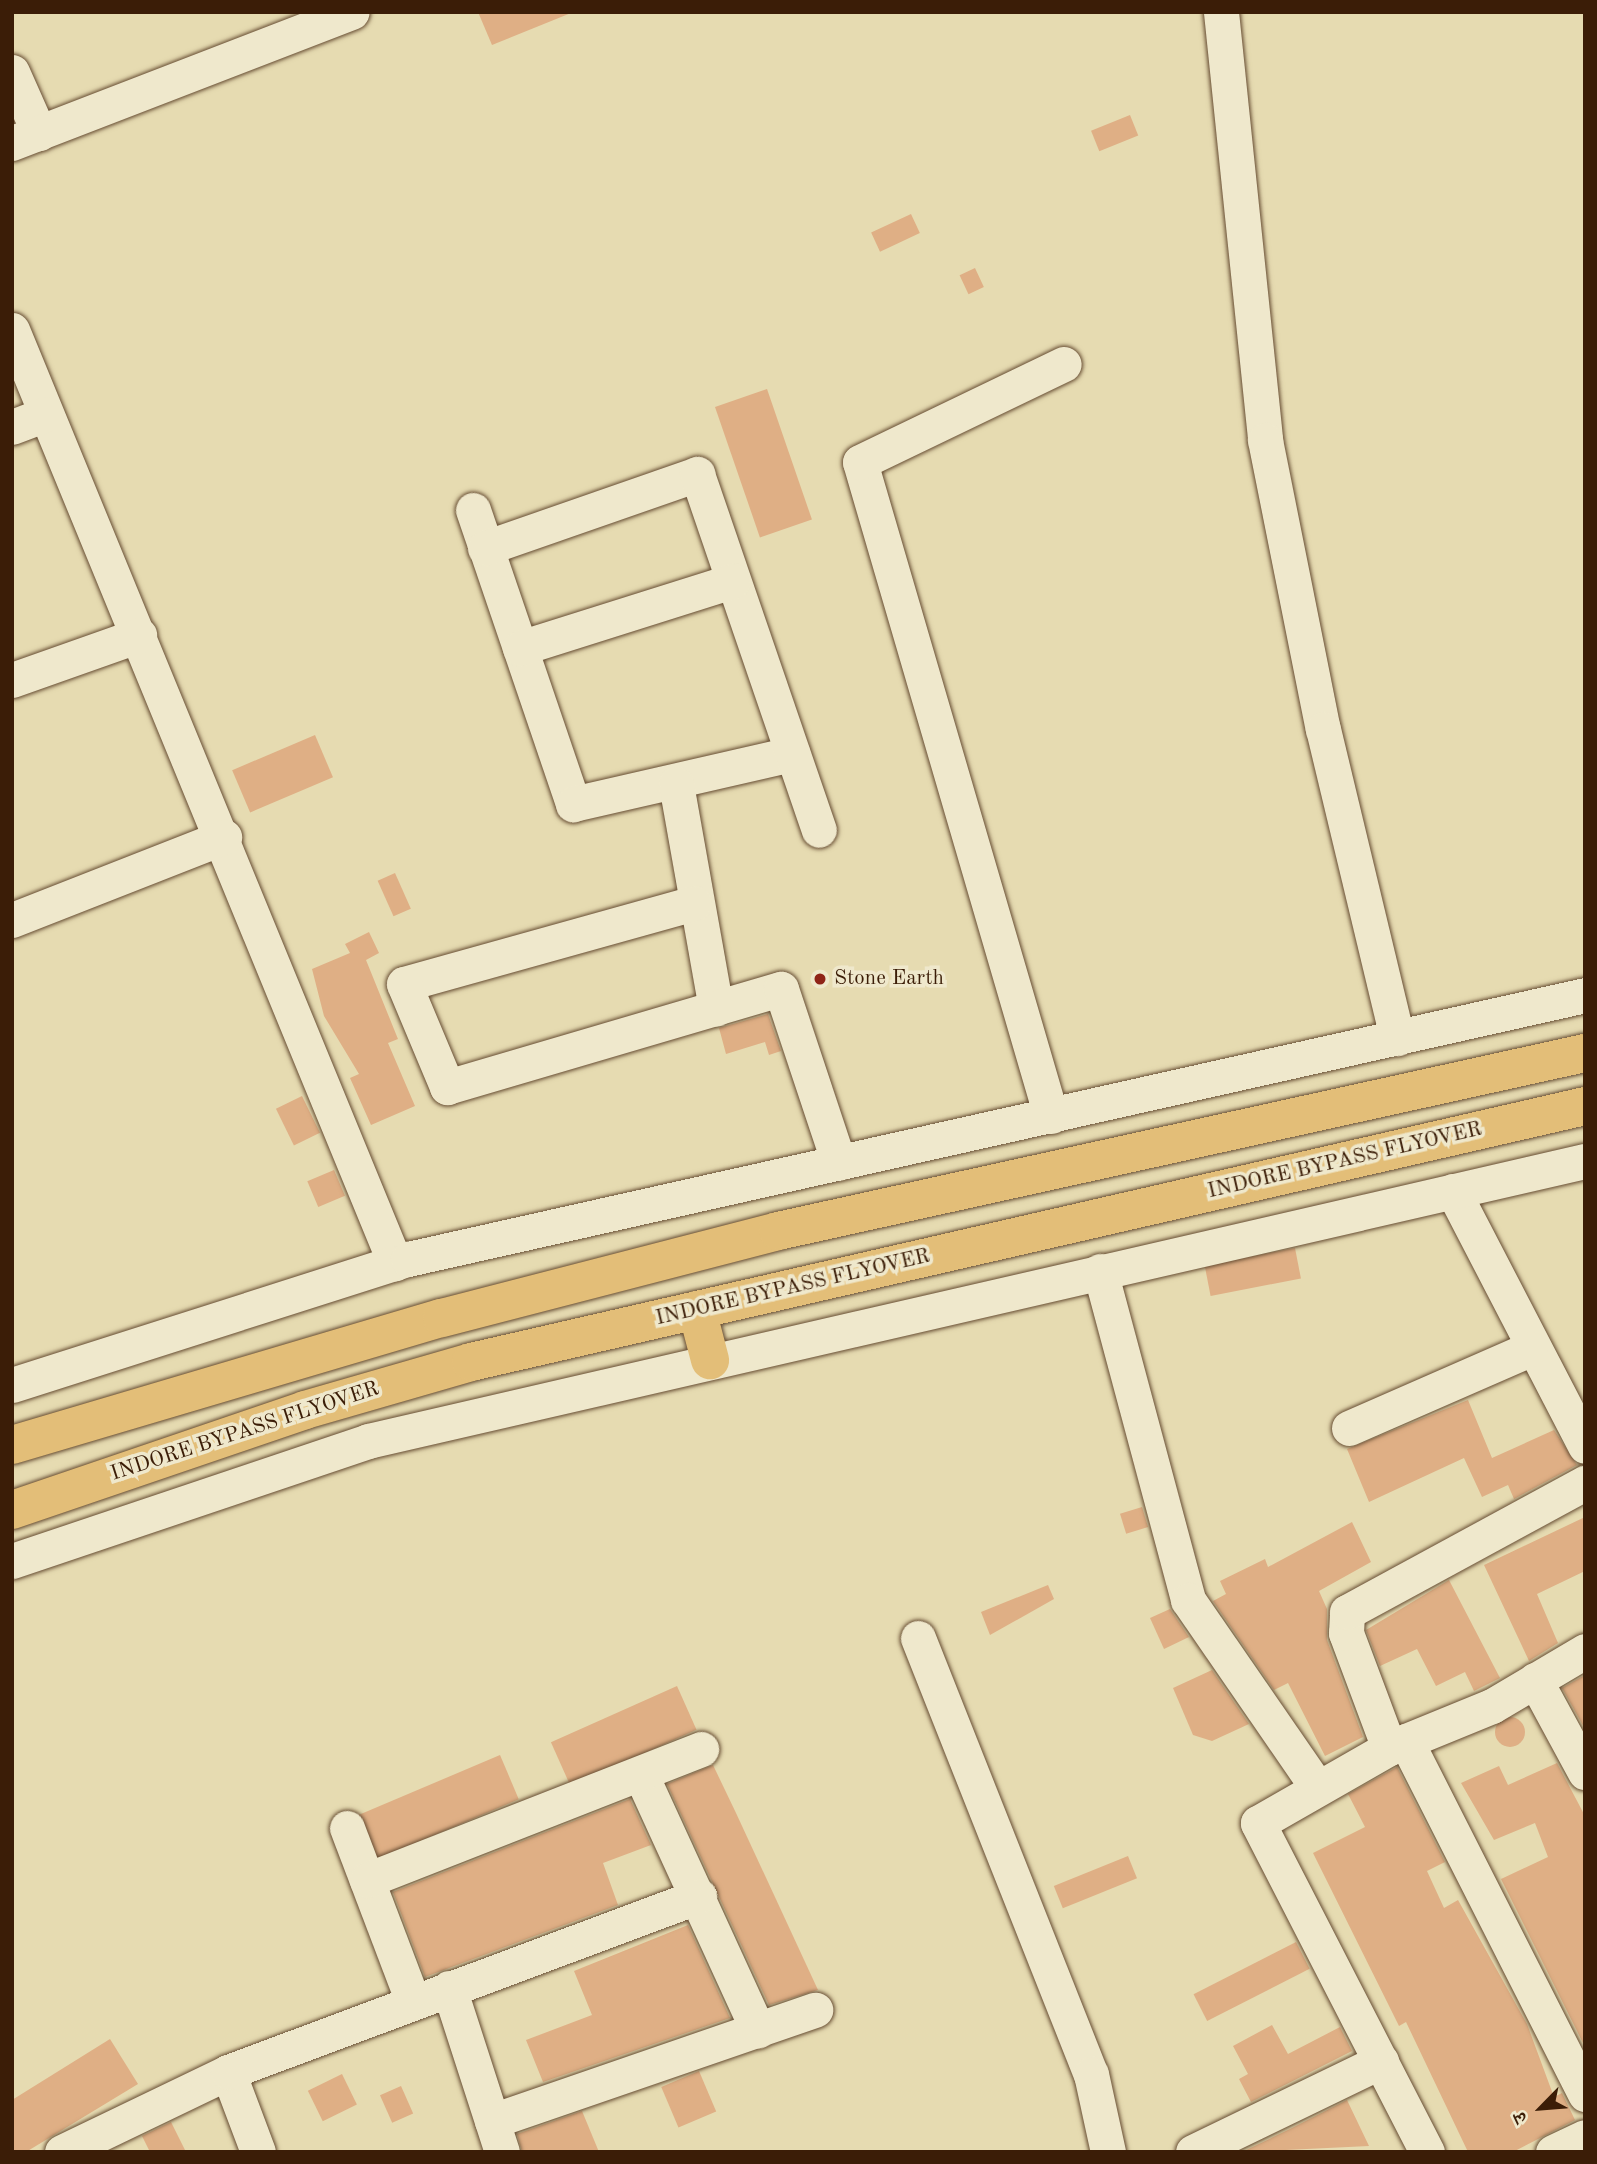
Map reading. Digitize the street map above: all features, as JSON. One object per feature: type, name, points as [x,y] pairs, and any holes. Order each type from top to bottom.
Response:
[{"type":"highway","points":[[12,1445],[555,1289],[778,1231],[1585,1053]]},
{"type":"highway","name":"INDORE BYPASS FLYOVER","points":[[12,1510],[246,1429],[471,1362],[1585,1106]]},
{"type":"highway","points":[[697,1310],[710,1360]]},
{"type":"street","points":[[12,72],[26,138],[352,12]]},
{"type":"street","points":[[1222,12],[1265,440],[1322,729],[1397,1038]]},
{"type":"street","points":[[12,330],[224,837],[396,1263]]},
{"type":"street","points":[[1051,1115],[860,462],[1064,364]]},
{"type":"street","points":[[12,427],[46,414]]},
{"type":"street","points":[[485,548],[696,474],[819,830]]},
{"type":"street","points":[[472,510],[573,804],[676,784],[793,754]]},
{"type":"street","points":[[520,648],[733,581]]},
{"type":"street","points":[[12,680],[139,635]]},
{"type":"street","points":[[676,784],[694,903],[716,1008]]},
{"type":"street","points":[[12,920],[224,837]]},
{"type":"street","points":[[694,903],[404,984],[447,1087],[781,989],[839,1163]]},
{"type":"street","points":[[12,1385],[396,1263],[1585,995]]},
{"type":"street","points":[[12,1561],[368,1441],[1100,1270],[1585,1161]]},
{"type":"street","points":[[1453,1191],[1530,1349],[1585,1446]]},
{"type":"street","points":[[1100,1270],[1188,1600],[1317,1787]]},
{"type":"street","points":[[1349,1428],[1530,1349]]},
{"type":"street","points":[[1585,1483],[1348,1612],[1346,1633],[1398,1744],[1585,2094]]},
{"type":"street","points":[[918,1638],[1091,2074],[1108,2152]]},
{"type":"street","points":[[1427,2152],[1258,1822],[1398,1744],[1492,1706],[1585,1651]]},
{"type":"street","points":[[1535,1680],[1585,1772]]},
{"type":"street","points":[[367,1880],[641,1775],[701,1749]]},
{"type":"street","points":[[641,1775],[699,1896],[758,2030]]},
{"type":"street","points":[[347,1828],[413,2002]]},
{"type":"street","points":[[62,2152],[100,2128],[228,2072],[699,1896]]},
{"type":"street","points":[[449,1989],[497,2137],[758,2030],[815,2010]]},
{"type":"street","points":[[1193,2152],[1381,2062]]},
{"type":"street","points":[[228,2072],[258,2152]]},
{"type":"street","points":[[1553,2152],[1585,2137]]},
{"type":"building","points":[[478,12],[571,12],[571,13],[492,45]]},
{"type":"building","points":[[1130,115],[1138,135],[1099,151],[1091,131]]},
{"type":"building","points":[[911,214],[920,233],[880,252],[871,233]]},
{"type":"building","points":[[975,268],[984,287],[968,294],[960,275]]},
{"type":"building","points":[[767,389],[812,519],[760,537],[715,407]]},
{"type":"building","points":[[315,735],[333,777],[250,813],[232,770]]},
{"type":"building","points":[[395,873],[411,909],[394,916],[378,881]]},
{"type":"building","points":[[369,932],[379,953],[366,960],[398,1039],[388,1043],[415,1106],[371,1125],[350,1078],[359,1074],[324,1016],[312,969],[350,953],[345,944]]},
{"type":"building","points":[[768,1014],[781,1051],[769,1055],[765,1042],[726,1054],[719,1028]]},
{"type":"building","points":[[302,1096],[320,1133],[294,1146],[276,1109]]},
{"type":"building","points":[[334,1170],[345,1196],[318,1207],[307,1181]]},
{"type":"building","points":[[1295,1248],[1301,1278],[1211,1296],[1205,1266]]},
{"type":"building","points":[[1468,1400],[1492,1458],[1554,1430],[1577,1465],[1514,1499],[1508,1485],[1482,1497],[1464,1458],[1369,1502],[1347,1449]]},
{"type":"building","points":[[1142,1507],[1148,1527],[1126,1534],[1120,1514]]},
{"type":"building","points":[[1585,1517],[1585,1571],[1537,1594],[1558,1643],[1529,1661],[1484,1565]]},
{"type":"building","points":[[1352,1522],[1371,1562],[1319,1591],[1327,1609],[1327,1640],[1363,1737],[1325,1756],[1288,1683],[1274,1690],[1213,1601],[1226,1594],[1220,1581],[1265,1559],[1268,1567]]},
{"type":"building","points":[[1449,1580],[1500,1678],[1474,1691],[1465,1672],[1436,1686],[1417,1649],[1380,1666],[1366,1630]]},
{"type":"building","points":[[1048,1585],[1054,1599],[990,1635],[981,1612]]},
{"type":"building","points":[[1170,1609],[1189,1637],[1164,1649],[1150,1618]]},
{"type":"building","points":[[1212,1670],[1249,1724],[1212,1741],[1193,1735],[1173,1688]]},
{"type":"building","points":[[1585,1675],[1585,1729],[1562,1688]]},
{"type":"building","points":[[677,1686],[697,1730],[570,1786],[551,1742]]},
{"type":"building","points":[[1510,1717],[1521,1721],[1525,1732],[1521,1743],[1510,1747],[1499,1743],[1495,1732],[1499,1721]]},
{"type":"building","points":[[500,1755],[519,1799],[376,1860],[357,1816]]},
{"type":"building","points":[[1557,1763],[1585,1816],[1585,2047],[1501,1879],[1548,1857],[1535,1823],[1494,1840],[1461,1783],[1499,1766],[1508,1785]]},
{"type":"building","points":[[713,1765],[818,1990],[769,2005],[667,1784]]},
{"type":"building","points":[[1397,1767],[1445,1862],[1427,1871],[1444,1908],[1458,1900],[1527,2024],[1554,2097],[1562,2093],[1575,2120],[1513,2152],[1468,2152],[1406,2022],[1399,2026],[1313,1853],[1365,1827],[1348,1794]]},
{"type":"building","points":[[630,1799],[651,1845],[603,1863],[618,1905],[425,1977],[393,1892]]},
{"type":"building","points":[[1128,1856],[1137,1878],[1063,1908],[1054,1886]]},
{"type":"building","points":[[688,1925],[730,2018],[543,2082],[526,2040],[592,2015],[574,1971]]},
{"type":"building","points":[[1296,1942],[1310,1969],[1207,2021],[1194,1994]]},
{"type":"building","points":[[1272,2025],[1288,2054],[1340,2027],[1352,2051],[1251,2102],[1239,2079],[1248,2074],[1233,2046]]},
{"type":"building","points":[[110,2039],[138,2084],[26,2152],[12,2152],[12,2100]]},
{"type":"building","points":[[699,2071],[716,2112],[678,2128],[661,2087]]},
{"type":"building","points":[[342,2074],[357,2105],[323,2121],[308,2091]]},
{"type":"building","points":[[401,2086],[413,2113],[392,2123],[380,2095]]},
{"type":"building","points":[[1347,2100],[1369,2146],[1242,2152],[1290,2129]]},
{"type":"building","points":[[582,2111],[599,2152],[522,2152],[517,2134]]},
{"type":"building","points":[[171,2122],[186,2152],[150,2152],[142,2136]]},
{"type":"place","name":"Stone Earth","points":[[820,979]]}]
